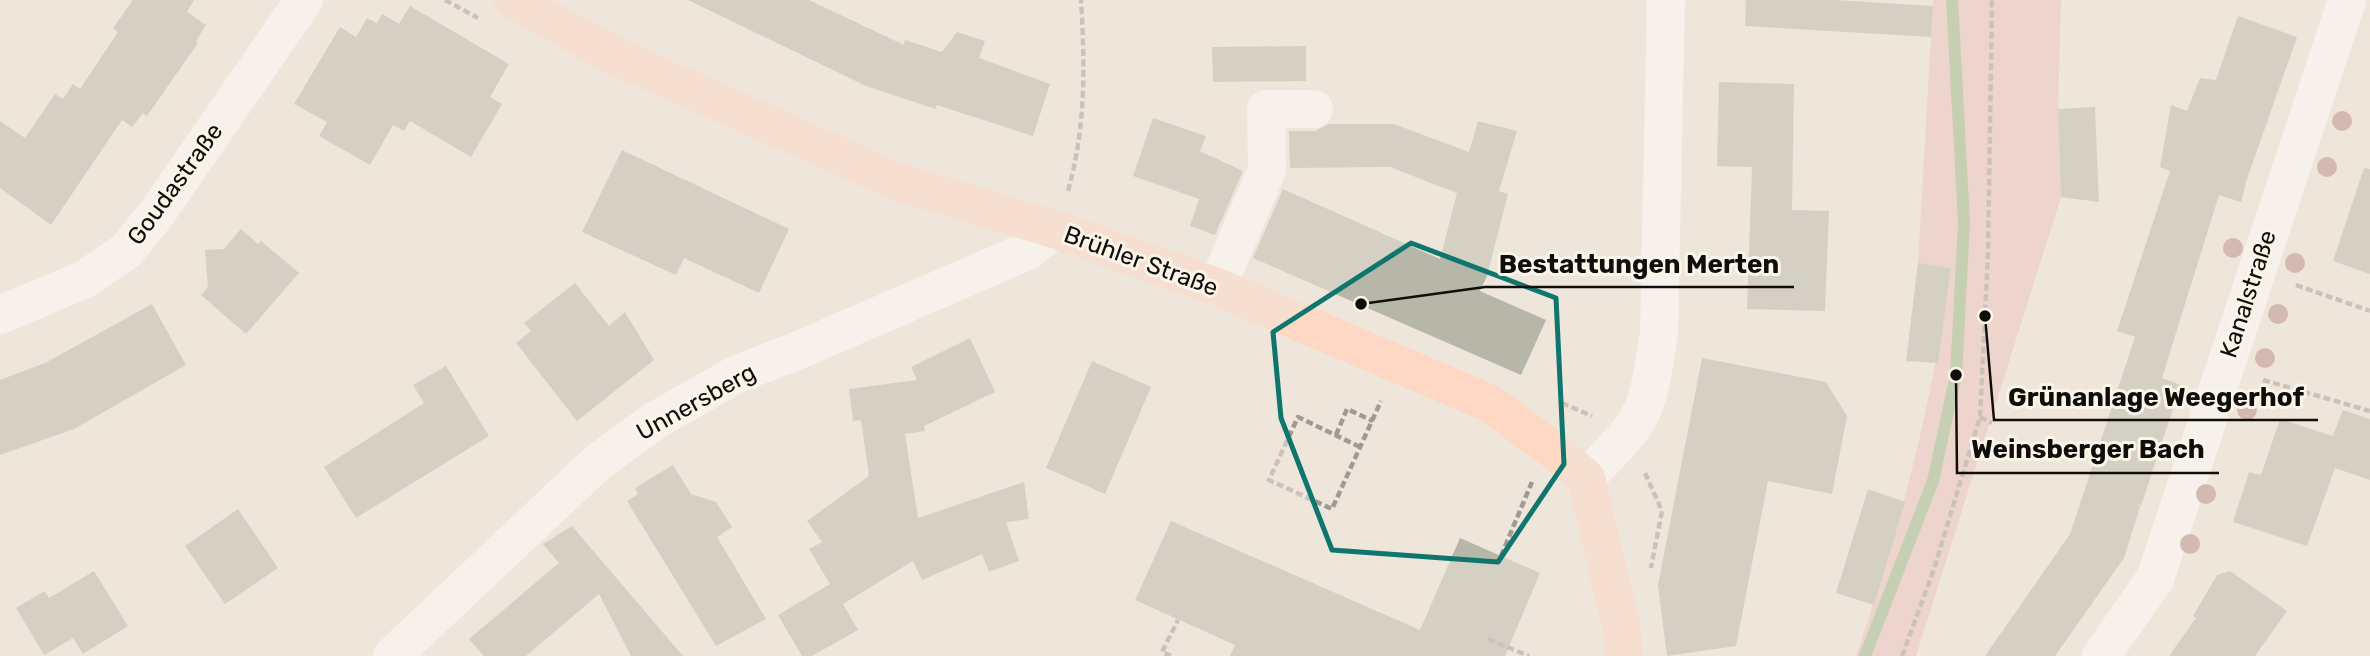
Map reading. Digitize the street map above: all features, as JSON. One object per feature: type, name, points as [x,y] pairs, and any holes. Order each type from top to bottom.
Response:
[{"type":"main road","name":"Brühler Straße","points":[[513,0],[617,57],[898,182],[1060,214],[1217,288],[1489,403],[1556,452],[1586,478]]},
{"type":"main road","points":[[1586,478],[1622,630],[1624,656]]},
{"type":"street","name":"Goudastraße","points":[[0,315],[85,279],[126,251],[157,213],[304,0]]},
{"type":"street","points":[[1586,478],[1644,408],[1653,374],[1659,332],[1666,0]]},
{"type":"street","name":"Kanalstraße","points":[[2101,656],[2155,579],[2347,0]]},
{"type":"street","points":[[1217,288],[1267,170],[1266,109],[1314,109]]},
{"type":"street","name":"Unnersberg","points":[[392,656],[598,462],[656,420],[737,374],[1028,251],[1060,214]]},
{"type":"path","points":[[1060,214],[1079,151],[1086,82],[1081,0]]},
{"type":"path","points":[[1902,656],[1934,569],[1980,417],[1988,253],[1992,0]]},
{"type":"path","points":[[2255,272],[2370,311]]},
{"type":"path","points":[[2224,368],[2370,411]]},
{"type":"path","points":[[1360,447],[1298,417],[1269,480],[1332,509],[1386,390]]},
{"type":"path","points":[[1336,435],[1347,409],[1373,421]]},
{"type":"path","points":[[1980,417],[1992,423]]},
{"type":"path","points":[[1501,555],[1534,477],[1541,484]]},
{"type":"path","points":[[1171,656],[1161,652],[1178,620]]},
{"type":"path","points":[[1488,639],[1529,656]]},
{"type":"highlighted area","points":[[1411,243],[1556,298],[1564,464],[1498,562],[1332,550],[1281,418],[1273,332]]},
{"type":"shaded area","points":[[1933,0],[2061,0],[2058,109],[2061,197],[1916,656],[1856,656],[1901,512],[1925,416],[1951,268],[1918,263]]},
{"type":"building","points":[[133,0],[194,0],[187,12],[206,25],[196,41],[198,43],[147,116],[143,113],[132,127],[122,120],[51,225],[0,188],[0,121],[25,138],[55,94],[63,99],[73,84],[80,89],[118,32],[113,28]]},
{"type":"building","points":[[688,0],[809,0],[904,45],[905,40],[942,52],[957,32],[985,41],[979,58],[1050,84],[1033,136],[937,105],[936,109],[866,86]]},
{"type":"building","points":[[1746,0],[1835,0],[1933,6],[1931,37],[1745,26]]},
{"type":"building","points":[[410,6],[509,64],[490,97],[502,104],[471,157],[410,121],[404,131],[393,125],[370,165],[319,136],[327,122],[294,104],[340,27],[356,37],[367,18],[377,23],[382,14],[399,24]]},
{"type":"building","points":[[2238,16],[2297,37],[2241,202],[2219,195],[2162,378],[2181,385],[2141,506],[2137,504],[2140,507],[2124,558],[2055,656],[1985,656],[2070,534],[2135,337],[2117,331],[2170,171],[2160,167],[2171,105],[2187,111],[2200,78],[2216,80]]},
{"type":"building","points":[[1306,46],[1306,81],[1213,82],[1212,47]]},
{"type":"building","points":[[1719,82],[1794,84],[1792,210],[1829,211],[1825,311],[1747,309],[1752,167],[1717,166]]},
{"type":"building","points":[[2095,107],[2099,202],[2061,197],[2058,109]]},
{"type":"building","points":[[1153,118],[1206,136],[1200,151],[1243,171],[1215,235],[1190,226],[1199,199],[1133,176]]},
{"type":"building","points":[[1478,121],[1517,131],[1499,191],[1508,194],[1487,276],[1480,291],[1546,320],[1521,375],[1253,258],[1283,189],[1440,259],[1457,193],[1390,167],[1290,168],[1289,131],[1315,131],[1329,124],[1394,124],[1469,152]]},
{"type":"building","points":[[622,150],[789,229],[759,293],[684,258],[676,275],[582,232]]},
{"type":"building","points":[[2364,168],[2370,169],[2370,274],[2333,261]]},
{"type":"building","points":[[241,229],[258,244],[261,241],[299,273],[246,334],[201,295],[208,287],[205,250],[224,249]]},
{"type":"building","points":[[1918,263],[1951,268],[1938,363],[1906,361]]},
{"type":"building","points":[[575,283],[609,326],[625,312],[654,360],[577,421],[516,343],[531,331],[524,323]]},
{"type":"building","points":[[152,304],[186,365],[74,429],[0,455],[0,380],[45,363]]},
{"type":"building","points":[[970,338],[995,392],[924,426],[925,431],[905,434],[918,518],[1024,482],[1029,519],[1006,522],[1019,561],[989,572],[982,554],[922,580],[913,561],[843,604],[858,630],[812,656],[802,656],[778,615],[830,584],[809,549],[822,542],[807,521],[869,476],[861,420],[853,421],[849,389],[917,380],[911,367]]},
{"type":"building","points":[[1702,358],[1826,382],[1847,416],[1832,494],[1768,481],[1736,646],[1667,656],[1658,585]]},
{"type":"building","points":[[1092,361],[1151,387],[1105,494],[1046,468]]},
{"type":"building","points":[[446,366],[489,436],[356,518],[324,467],[424,403],[413,385]]},
{"type":"building","points":[[2343,410],[2370,419],[2370,480],[2335,468],[2307,546],[2233,522],[2249,472],[2261,475],[2280,419],[2333,436]]},
{"type":"building","points":[[673,465],[691,494],[716,502],[732,527],[717,537],[766,619],[716,646],[627,501],[638,494],[635,488]]},
{"type":"building","points":[[1868,489],[1905,502],[1874,605],[1836,593]]},
{"type":"building","points":[[238,509],[278,568],[225,604],[185,546]]},
{"type":"building","points":[[1171,521],[1420,630],[1460,538],[1540,573],[1505,656],[1230,656],[1235,645],[1135,600]]},
{"type":"building","points":[[572,526],[683,656],[631,656],[599,594],[526,656],[484,656],[469,639],[559,563],[543,544]]},
{"type":"building","points":[[94,571],[128,626],[83,654],[73,638],[44,655],[16,608],[45,591],[49,598]]},
{"type":"building","points":[[2230,571],[2287,611],[2255,656],[2169,656],[2196,618],[2193,616],[2217,575]]},
{"type":"waterway","points":[[1865,656],[1933,481],[1956,375],[1964,222],[1952,0]]},
{"type":"place","name":"Bestattungen Merten","points":[[1361,304]]},
{"type":"place","name":"Grünanlage Weegerhof","points":[[1985,316]]},
{"type":"place","name":"Weinsberger Bach","points":[[1956,375]]}]
